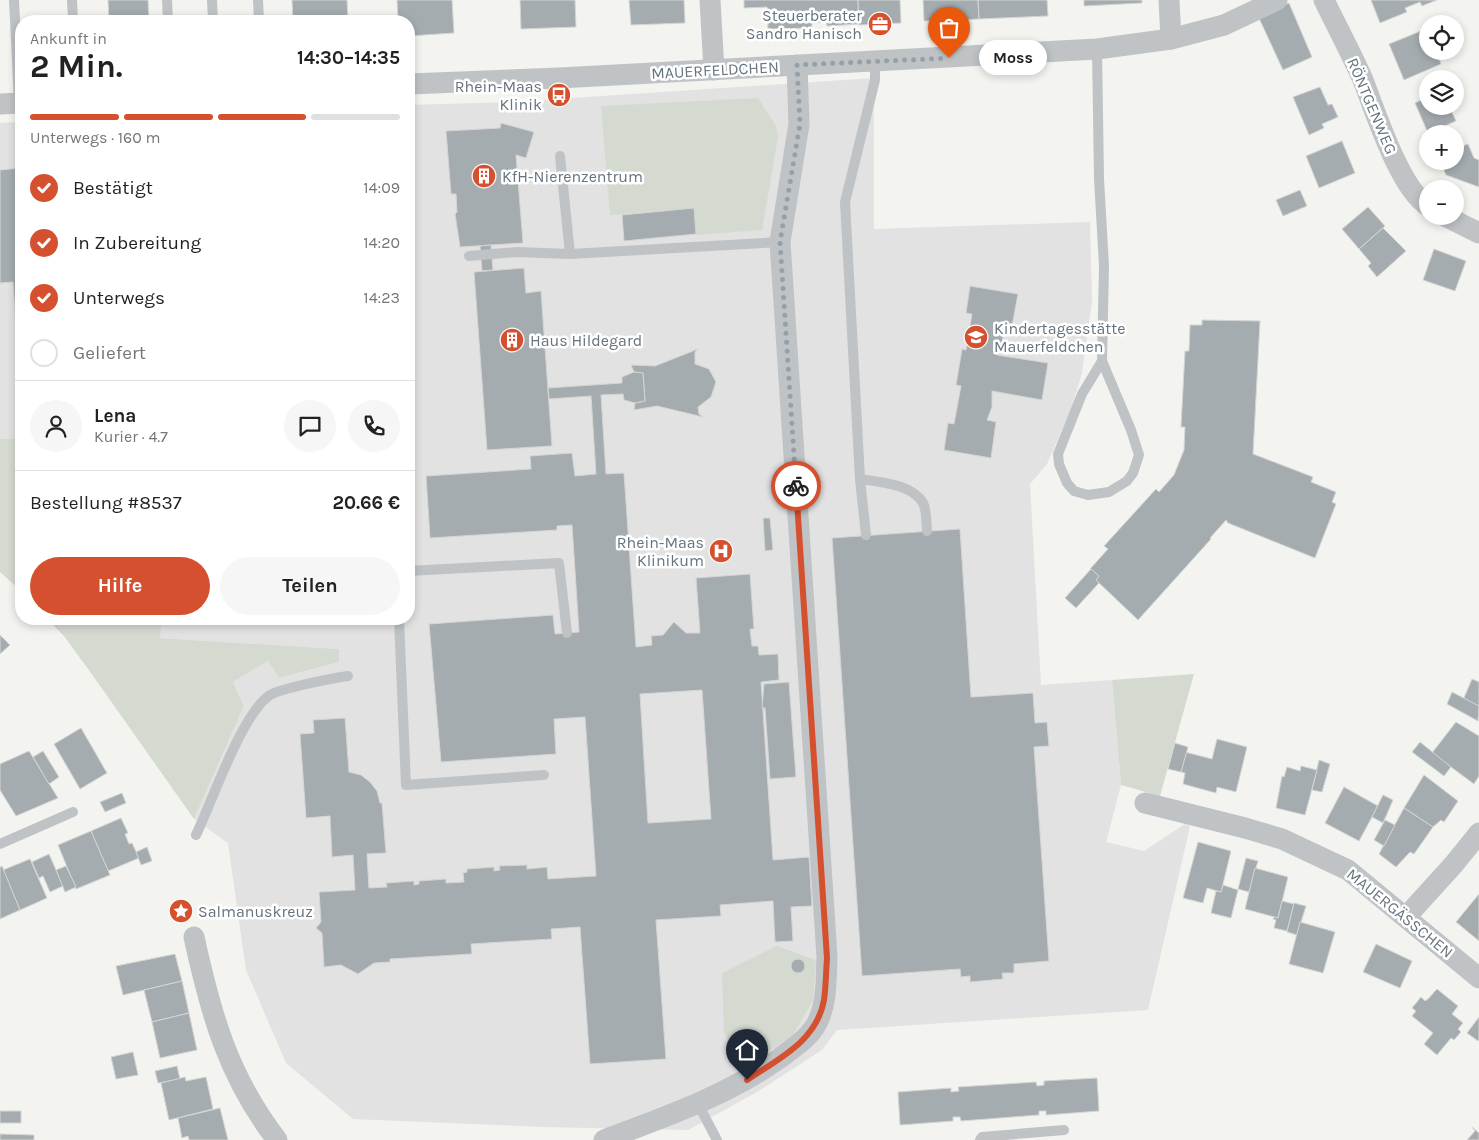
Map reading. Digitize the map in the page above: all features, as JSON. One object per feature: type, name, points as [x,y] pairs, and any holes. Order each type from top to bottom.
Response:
[{"type":"street","points":[[710,0],[714,70]]},
{"type":"street","points":[[1169,0],[1171,39]]},
{"type":"street","name":"MAUERFELDCHEN","points":[[415,84],[876,62],[1097,49],[1171,39],[1224,25],[1276,0]]},
{"type":"street","name":"RÖNTGENWEG","points":[[1324,0],[1362,78],[1391,153],[1419,199]]},
{"type":"street","points":[[604,1140],[698,1104],[747,1080],[804,1040],[817,1022],[824,1000],[827,958],[780,242],[800,124],[797,65]]},
{"type":"street","points":[[1463,225],[1479,233]]},
{"type":"street","name":"MAUERGÄSSCHEN","points":[[1145,802],[1245,828],[1282,840],[1348,870],[1479,978]]},
{"type":"street","points":[[1406,917],[1479,833]]},
{"type":"street","points":[[194,938],[207,997],[226,1053],[241,1088],[277,1140]]},
{"type":"lane","points":[[13,103],[14,0]]},
{"type":"lane","points":[[72,0],[73,15]]},
{"type":"lane","points":[[167,0],[168,15]]},
{"type":"lane","points":[[212,0],[213,15]]},
{"type":"lane","points":[[258,0],[259,15]]},
{"type":"lane","points":[[1097,49],[1099,189],[1104,266],[1102,361],[1131,430],[1139,455],[1133,473],[1127,481],[1109,492],[1088,495],[1074,491],[1067,483],[1062,476],[1058,454],[1082,394],[1102,361]]},
{"type":"lane","points":[[866,535],[860,479],[845,202],[875,80],[876,62]]},
{"type":"lane","points":[[560,156],[570,254]]},
{"type":"lane","points":[[469,256],[517,252],[570,254],[780,242]]},
{"type":"lane","points":[[860,479],[899,487],[917,496],[924,504],[927,531]]},
{"type":"lane","points":[[415,571],[559,563],[567,633]]},
{"type":"lane","points":[[398,625],[406,784],[544,775]]},
{"type":"lane","points":[[196,835],[246,722],[271,694],[330,678],[348,676]]},
{"type":"lane","points":[[0,844],[73,812]]},
{"type":"lane","points":[[698,1104],[717,1140]]},
{"type":"lane","points":[[980,1140],[982,1137],[1064,1130]]},
{"type":"shaded area","name":"Rhein-Maas Klinikum","points":[[874,78],[874,229],[1090,222],[1092,301],[1082,373],[1071,409],[1047,464],[1030,484],[1041,685],[1112,680],[1121,785],[1106,842],[1144,851],[1185,824],[1190,826],[1148,1010],[837,1030],[822,1050],[757,1092],[688,1130],[544,1127],[353,1119],[286,1063],[246,970],[228,843],[194,819],[244,706],[233,682],[268,661],[279,678],[339,662],[339,649],[160,638],[161,625],[415,625],[415,105],[511,102]]},
{"type":"shaded area","points":[[758,98],[776,126],[778,137],[762,230],[696,235],[694,208],[610,215],[601,106]]},
{"type":"shaded area","points":[[15,122],[15,438],[0,439],[0,123]]},
{"type":"shaded area","points":[[15,438],[15,586],[0,572],[0,439]]},
{"type":"shaded area","points":[[53,625],[161,625],[160,638],[339,649],[339,662],[279,678],[268,661],[233,682],[244,706],[194,819],[64,636]]},
{"type":"shaded area","points":[[1194,674],[1160,796],[1121,785],[1112,680]]},
{"type":"shaded area","points":[[777,946],[816,960],[813,1000],[793,1035],[760,1057],[735,1052],[724,1032],[722,973]]},
{"type":"building","points":[[108,0],[148,0],[149,15],[109,15]]},
{"type":"building","points":[[292,0],[347,0],[348,15],[293,15]]},
{"type":"building","points":[[397,0],[452,0],[454,33],[415,36],[415,15],[398,15]]},
{"type":"building","points":[[520,0],[575,0],[576,27],[521,29]]},
{"type":"building","points":[[629,0],[684,0],[685,23],[631,25]]},
{"type":"building","points":[[744,0],[858,0],[859,24],[827,26],[826,22],[812,23],[812,28],[768,29],[767,7],[744,8]]},
{"type":"building","points":[[858,0],[900,0],[901,23],[859,25]]},
{"type":"building","points":[[923,0],[978,0],[979,19],[924,21]]},
{"type":"building","points":[[978,0],[1047,0],[1048,16],[979,19]]},
{"type":"building","points":[[1084,0],[1142,0],[1142,3],[1084,6]]},
{"type":"building","points":[[1371,0],[1437,0],[1422,6],[1420,2],[1405,8],[1407,12],[1380,23]]},
{"type":"building","points":[[1289,3],[1312,57],[1283,70],[1258,16]]},
{"type":"building","points":[[1419,32],[1419,60],[1439,60],[1441,64],[1427,70],[1419,70],[1419,74],[1404,80],[1389,44]]},
{"type":"building","points":[[1320,87],[1328,105],[1332,104],[1338,117],[1322,124],[1324,128],[1309,135],[1293,97]]},
{"type":"building","points":[[1419,101],[1419,112],[1415,103]]},
{"type":"building","points":[[1420,115],[1453,115],[1456,121],[1447,125],[1425,125]]},
{"type":"building","name":"KfH-Nierenzentrum","points":[[501,123],[534,132],[526,158],[516,155],[523,243],[460,247],[455,214],[457,212],[456,194],[451,194],[446,131],[500,128]]},
{"type":"building","points":[[1342,141],[1355,173],[1319,188],[1306,156]]},
{"type":"building","points":[[1468,144],[1474,158],[1479,160],[1479,187],[1446,175],[1444,170],[1464,170],[1464,146]]},
{"type":"building","points":[[15,169],[15,313],[13,282],[0,283],[0,170]]},
{"type":"building","points":[[1300,190],[1307,206],[1283,216],[1276,200]]},
{"type":"building","points":[[1368,207],[1385,226],[1359,249],[1342,229]]},
{"type":"building","points":[[694,208],[696,234],[624,241],[622,215]]},
{"type":"building","points":[[1383,228],[1406,251],[1377,277],[1368,266],[1371,263],[1359,249]]},
{"type":"building","points":[[491,245],[493,270],[482,271],[480,246]]},
{"type":"building","points":[[1434,249],[1466,261],[1455,291],[1423,280]]},
{"type":"building","name":"Haus Hildegard","points":[[524,268],[526,293],[541,291],[552,446],[487,450],[474,272]]},
{"type":"building","points":[[970,286],[1018,294],[1010,329],[1002,328],[1003,342],[997,355],[1048,363],[1042,400],[992,391],[992,407],[987,420],[996,422],[991,458],[944,450],[948,423],[954,424],[961,386],[956,385],[962,349],[966,350],[972,314],[966,313]]},
{"type":"building","points":[[1202,320],[1260,321],[1253,454],[1313,477],[1311,482],[1336,492],[1332,502],[1336,504],[1315,558],[1228,523],[1226,520],[1138,620],[1096,580],[1099,576],[1090,569],[1108,549],[1104,546],[1156,489],[1159,492],[1174,475],[1184,450],[1185,427],[1181,427],[1185,351],[1189,351],[1190,325],[1202,325]]},
{"type":"building","points":[[698,349],[695,352],[695,364],[709,369],[716,382],[711,397],[698,407],[699,414],[703,417],[657,406],[634,410],[635,403],[645,401],[643,373],[634,372],[631,365],[655,366]]},
{"type":"building","points":[[634,372],[643,373],[645,401],[635,403],[624,400],[623,394],[601,395],[606,474],[624,473],[636,647],[652,645],[651,636],[663,635],[674,622],[686,633],[700,633],[696,578],[750,574],[754,629],[750,629],[752,646],[758,646],[759,655],[778,654],[779,680],[761,682],[773,860],[809,857],[812,906],[791,907],[793,941],[775,942],[773,901],[720,905],[721,916],[656,920],[666,1059],[590,1064],[580,927],[551,929],[552,939],[471,944],[472,954],[390,959],[390,962],[374,963],[358,974],[341,965],[324,967],[322,933],[316,928],[321,922],[319,892],[355,890],[353,855],[332,857],[330,816],[306,818],[300,734],[314,733],[313,720],[345,718],[349,772],[361,775],[370,782],[377,791],[380,803],[382,803],[386,853],[367,854],[369,888],[387,887],[386,883],[414,881],[414,885],[419,884],[419,881],[446,879],[446,883],[464,882],[463,873],[467,872],[467,869],[494,867],[494,871],[500,870],[499,866],[527,865],[527,869],[547,867],[548,879],[596,876],[585,717],[554,719],[556,754],[441,762],[429,624],[553,615],[555,634],[579,632],[572,525],[557,526],[557,530],[430,538],[426,476],[531,469],[530,456],[572,453],[575,476],[596,474],[591,396],[549,399],[548,388],[622,383],[622,377]],"holes":[[[702,690],[711,819],[648,823],[640,694]]]},
{"type":"building","points":[[763,518],[770,518],[773,550],[765,551]]},
{"type":"building","points":[[960,529],[971,697],[1033,693],[1035,723],[1047,722],[1049,746],[1034,747],[1049,961],[1014,964],[1014,973],[1002,973],[1003,979],[970,982],[970,976],[961,977],[960,969],[862,976],[832,538]]},
{"type":"building","points":[[1091,569],[1099,576],[1096,580],[1099,583],[1076,608],[1065,598]]},
{"type":"building","points":[[0,635],[10,645],[0,654]]},
{"type":"building","points":[[1472,679],[1479,682],[1479,706],[1463,700]]},
{"type":"building","points":[[789,682],[796,777],[770,779],[765,708],[762,708],[764,684]]},
{"type":"building","points":[[1452,692],[1479,706],[1478,721],[1447,704]]},
{"type":"building","points":[[1456,722],[1479,736],[1479,776],[1474,784],[1432,753]]},
{"type":"building","points":[[81,728],[107,773],[80,789],[54,744]]},
{"type":"building","points":[[1217,739],[1247,747],[1236,792],[1217,787],[1216,793],[1183,784],[1185,773],[1181,772],[1185,752],[1212,759]]},
{"type":"building","points":[[1420,742],[1451,767],[1444,776],[1412,752]]},
{"type":"building","points":[[1175,743],[1188,747],[1181,772],[1168,769]]},
{"type":"building","points":[[29,751],[58,798],[16,816],[0,790],[0,764]]},
{"type":"building","points":[[43,751],[59,777],[49,784],[33,757]]},
{"type":"building","points":[[1319,760],[1330,764],[1322,792],[1312,790]]},
{"type":"building","points":[[1301,766],[1317,770],[1305,815],[1276,808],[1282,776],[1284,777],[1287,767],[1300,771]]},
{"type":"building","points":[[1424,775],[1458,801],[1444,822],[1441,820],[1433,827],[1404,808]]},
{"type":"building","points":[[1344,787],[1378,806],[1359,841],[1325,823]]},
{"type":"building","points":[[122,793],[126,803],[105,812],[100,802]]},
{"type":"building","points":[[1383,795],[1393,800],[1383,823],[1372,817]]},
{"type":"building","points":[[1404,808],[1433,827],[1414,854],[1410,852],[1396,867],[1379,854]]},
{"type":"building","points":[[121,818],[128,833],[125,834],[129,844],[132,843],[139,858],[108,871],[91,831]]},
{"type":"building","points":[[1385,820],[1395,825],[1384,846],[1374,840]]},
{"type":"building","points":[[91,831],[110,875],[76,889],[58,845]]},
{"type":"building","points":[[1198,842],[1231,851],[1221,892],[1207,888],[1203,903],[1183,898]]},
{"type":"building","points":[[147,847],[152,861],[141,865],[136,852]]},
{"type":"building","points":[[49,854],[63,886],[50,892],[43,876],[39,878],[32,862]]},
{"type":"building","points":[[1246,858],[1258,861],[1249,892],[1238,889]]},
{"type":"building","points":[[30,859],[47,898],[20,910],[3,870]]},
{"type":"building","points":[[2,866],[20,910],[0,919],[0,867]]},
{"type":"building","points":[[66,866],[76,887],[65,892],[56,870]]},
{"type":"building","points":[[1255,868],[1288,877],[1278,918],[1245,909]]},
{"type":"building","points":[[1223,885],[1238,890],[1231,918],[1211,913],[1216,891],[1221,892]]},
{"type":"building","points":[[1479,894],[1479,941],[1456,922]]},
{"type":"building","points":[[1282,901],[1294,904],[1287,931],[1274,928],[1276,920],[1273,919],[1274,917],[1278,918]]},
{"type":"building","points":[[1294,903],[1306,906],[1297,935],[1287,932]]},
{"type":"building","points":[[1300,922],[1335,932],[1323,973],[1289,964]]},
{"type":"building","points":[[1376,944],[1412,961],[1400,988],[1363,972]]},
{"type":"building","points":[[175,954],[182,981],[123,995],[116,966]]},
{"type":"building","points":[[798,959],[803,961],[805,966],[803,971],[798,973],[793,971],[791,966],[793,961]]},
{"type":"building","points":[[182,981],[189,1013],[152,1022],[144,990]]},
{"type":"building","points":[[1437,989],[1458,1006],[1452,1014],[1463,1023],[1458,1029],[1461,1032],[1454,1040],[1451,1038],[1437,1055],[1424,1044],[1433,1033],[1412,1016],[1416,1011],[1412,1008],[1421,997],[1425,1001]]},
{"type":"building","points":[[189,1013],[197,1050],[160,1058],[152,1022]]},
{"type":"building","points":[[1479,1017],[1479,1040],[1478,1041],[1467,1033]]},
{"type":"building","points":[[133,1052],[138,1075],[116,1079],[111,1057]]},
{"type":"building","points":[[177,1066],[180,1079],[158,1083],[155,1071]]},
{"type":"building","points":[[185,1077],[186,1081],[206,1077],[213,1109],[169,1120],[161,1083]]},
{"type":"building","points":[[1097,1078],[1099,1111],[1046,1115],[1046,1111],[1039,1111],[1039,1115],[961,1121],[960,1117],[953,1117],[953,1121],[900,1125],[898,1092],[951,1088],[951,1092],[959,1091],[958,1087],[1036,1082],[1037,1086],[1044,1085],[1044,1081]]},
{"type":"building","points":[[220,1108],[228,1140],[189,1140],[188,1136],[182,1138],[178,1118]]},
{"type":"building","points":[[0,1111],[21,1111],[21,1123],[0,1123]]},
{"type":"building","points":[[1472,1127],[1479,1133],[1479,1140],[1467,1140],[1475,1131]]},
{"type":"building","points":[[0,1134],[34,1135],[34,1140],[0,1140]]},
{"type":"way so far","points":[[796,486],[780,242],[800,124],[797,65],[949,58]]},
{"type":"place","name":"Steuerberater Sandro Hanisch","points":[[880,24]]},
{"type":"place","name":"Moss","points":[[949,58]]},
{"type":"place","name":"Rhein-Maas Klinik","points":[[559,95]]},
{"type":"place","name":"KfH-Nierenzentrum","points":[[484,176]]},
{"type":"place","name":"Kindertagesstätte Mauerfeldchen","points":[[976,337]]},
{"type":"place","name":"Haus Hildegard","points":[[512,340]]},
{"type":"place","name":"Rhein-Maas Klinikum","points":[[721,551]]},
{"type":"place","name":"Salmanuskreuz","points":[[181,911]]},
{"type":"route","points":[[747,1080],[804,1040],[817,1022],[824,1000],[827,958],[796,486]]}]
